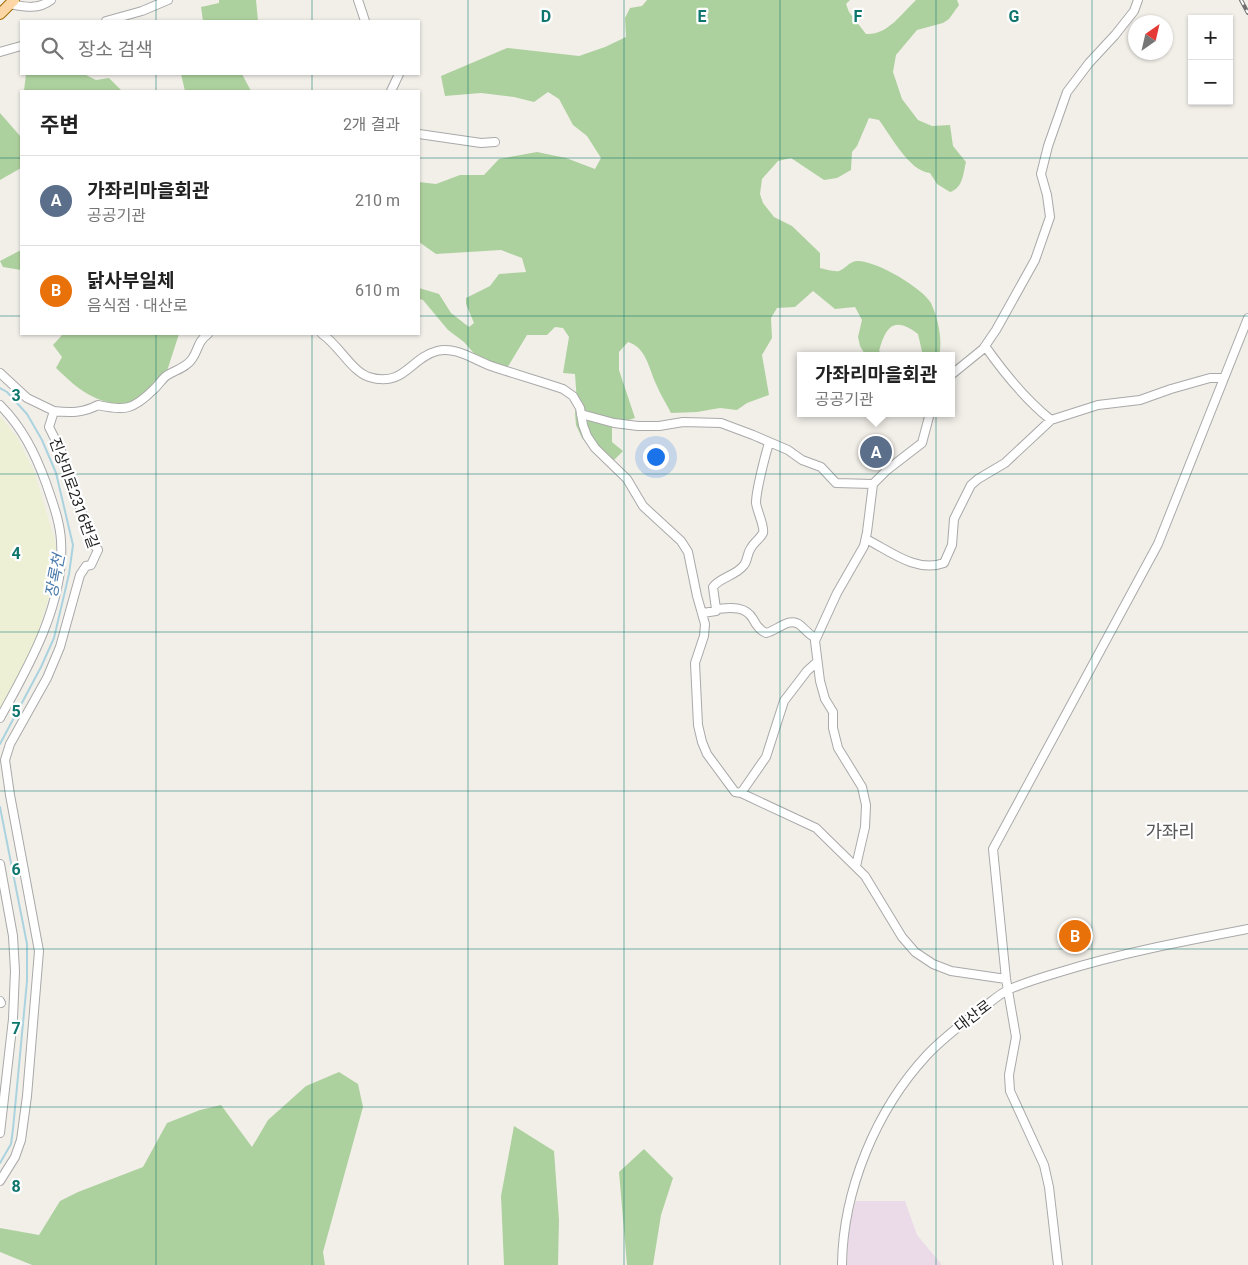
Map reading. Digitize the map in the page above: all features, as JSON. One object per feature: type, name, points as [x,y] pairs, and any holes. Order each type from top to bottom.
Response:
[{"type":"main road","points":[[0,14],[12,2]]},
{"type":"street","points":[[12,2],[32,7],[40,6],[50,0]]},
{"type":"street","points":[[110,20],[142,11],[168,0]]},
{"type":"street","points":[[358,0],[365,20]]},
{"type":"street","points":[[955,372],[985,346],[1035,260],[1050,216],[1041,174],[1048,146],[1067,92],[1089,63],[1116,34],[1134,10],[1138,0]]},
{"type":"street","points":[[0,52],[20,46]]},
{"type":"street","points":[[391,90],[399,75]]},
{"type":"street","points":[[420,134],[481,143],[495,142]]},
{"type":"street","points":[[1058,1265],[1049,1187],[1044,1166],[1010,1091],[1008,1075],[1016,1037],[1006,979],[993,849],[1158,544],[1248,318]]},
{"type":"street","points":[[0,373],[27,398],[54,411],[72,413],[88,410],[98,405],[118,410],[128,408],[140,401],[153,391],[166,376],[182,368],[192,359],[198,344],[207,335]]},
{"type":"street","points":[[324,335],[329,338],[355,367],[368,377],[381,379],[397,378],[422,359],[437,351],[451,350],[563,389],[573,396],[580,408],[587,436],[595,448],[627,479],[643,506],[681,541],[688,552],[705,624],[704,636],[694,663],[700,734],[707,754],[734,792],[741,793],[816,828],[865,876],[902,937],[915,952],[934,964],[952,971],[1006,979]]},
{"type":"street","points":[[985,346],[1039,410],[1051,420]]},
{"type":"street","points":[[866,539],[906,561],[934,567],[944,563],[952,545],[954,519],[971,485],[1005,463],[1051,420],[1098,404],[1140,400],[1210,378],[1224,378]]},
{"type":"street","points":[[0,405],[21,430],[34,452],[50,496],[60,531],[61,542],[58,583],[44,633],[34,658],[0,718]]},
{"type":"street","name":"진상미로2316번길","points":[[0,1181],[16,1157],[21,1140],[27,1096],[39,951],[5,760],[10,744],[47,678],[60,647],[82,570],[91,565],[98,550],[88,532],[62,453],[49,427],[54,411]]},
{"type":"street","points":[[581,414],[614,423],[638,426],[660,426],[684,422],[721,423],[788,450],[802,460],[821,467],[836,483],[873,484]]},
{"type":"street","points":[[856,866],[865,827],[866,804],[862,787],[838,748],[833,728],[833,712],[826,699],[817,662],[815,641],[837,593],[864,546],[873,484],[887,470],[922,442],[929,417]]},
{"type":"street","points":[[716,609],[713,587],[745,564],[750,548],[763,534],[756,502],[769,443]]},
{"type":"street","points":[[703,613],[716,611],[716,609],[735,607],[750,614],[756,625],[766,633],[773,632],[786,623],[792,622],[799,624],[816,638]]},
{"type":"street","points":[[741,793],[766,757],[784,701],[806,671],[817,662]]},
{"type":"street","points":[[0,864],[14,953],[12,1029],[0,1133]]},
{"type":"street","points":[[0,914],[9,912]]},
{"type":"street","name":"대산로","points":[[842,1265],[844,1233],[853,1193],[871,1143],[887,1110],[910,1076],[950,1033],[1008,990],[1104,958],[1248,929]]},
{"type":"shaded area","points":[[856,1201],[905,1201],[917,1235],[942,1265],[847,1265],[849,1226]]},
{"type":"green space","points":[[219,0],[256,0],[258,20],[203,20],[201,7],[219,3]]},
{"type":"green space","points":[[647,0],[850,0],[846,4],[849,12],[866,34],[881,31],[888,27],[916,0],[957,0],[959,5],[949,19],[943,23],[917,30],[896,55],[893,72],[902,99],[918,120],[932,126],[950,125],[953,146],[966,162],[960,184],[950,192],[937,184],[930,173],[922,171],[908,160],[879,120],[869,118],[857,146],[852,152],[851,170],[837,178],[824,180],[791,158],[778,161],[762,179],[760,194],[763,203],[774,217],[792,226],[820,253],[820,268],[839,271],[856,261],[864,262],[886,269],[926,297],[931,303],[938,322],[940,352],[922,352],[918,334],[897,325],[892,326],[888,330],[882,342],[880,352],[864,352],[858,337],[862,320],[855,307],[835,309],[813,291],[795,307],[777,308],[771,318],[772,338],[762,355],[769,395],[747,403],[737,410],[720,408],[697,412],[671,413],[643,354],[628,342],[619,352],[619,370],[635,418],[612,425],[612,442],[623,451],[614,460],[602,461],[582,438],[576,425],[575,374],[563,373],[569,337],[563,328],[555,327],[547,335],[527,335],[504,373],[485,366],[464,342],[448,330],[423,300],[420,299],[420,288],[439,294],[451,313],[469,327],[474,323],[466,304],[466,298],[490,286],[499,274],[526,272],[522,258],[501,250],[436,254],[420,243],[420,182],[436,184],[460,175],[484,175],[499,159],[537,152],[566,158],[595,169],[601,158],[587,136],[573,125],[559,99],[548,92],[534,102],[514,97],[481,93],[445,96],[441,76],[507,48],[579,56],[605,47],[626,37],[625,18],[630,8],[642,6]]},
{"type":"green space","points":[[26,75],[86,75],[96,80],[109,78],[121,90],[24,90]]},
{"type":"green space","points":[[181,75],[243,75],[250,90],[185,90]]},
{"type":"green space","points":[[0,113],[20,136],[20,169],[0,180]]},
{"type":"green space","points":[[20,251],[20,270],[3,267],[0,261]]},
{"type":"green space","points":[[62,335],[179,335],[166,374],[150,390],[128,407],[96,398],[73,384],[56,368],[62,357],[53,345]]},
{"type":"green space","points":[[0,416],[17,437],[34,471],[56,544],[54,574],[35,642],[21,673],[0,709]]},
{"type":"green space","points":[[339,1072],[358,1084],[363,1107],[323,1252],[325,1265],[32,1265],[0,1252],[0,1228],[39,1235],[60,1201],[78,1192],[143,1167],[167,1123],[200,1110],[221,1105],[252,1147],[268,1120],[306,1086]]},
{"type":"green space","points":[[514,1126],[554,1151],[559,1220],[558,1265],[504,1265],[501,1196]]},
{"type":"green space","points":[[644,1149],[673,1178],[661,1215],[653,1265],[627,1265],[619,1172]]},
{"type":"waterway","name":"장록천","points":[[0,388],[7,392],[27,414],[42,440],[56,473],[73,545],[69,574],[54,638],[41,667],[0,744]]},
{"type":"waterway","name":"장록천","points":[[0,807],[27,944],[27,981],[13,1129],[11,1144],[0,1163]]},
{"type":"railway","points":[[1241,0],[1248,13]]},
{"type":"place","name":"가좌리마을회관","points":[[876,452]]},
{"type":"place","name":"닭사부일체","points":[[1075,936]]},
{"type":"district","name":"가좌리","points":[[1170,831]]}]
